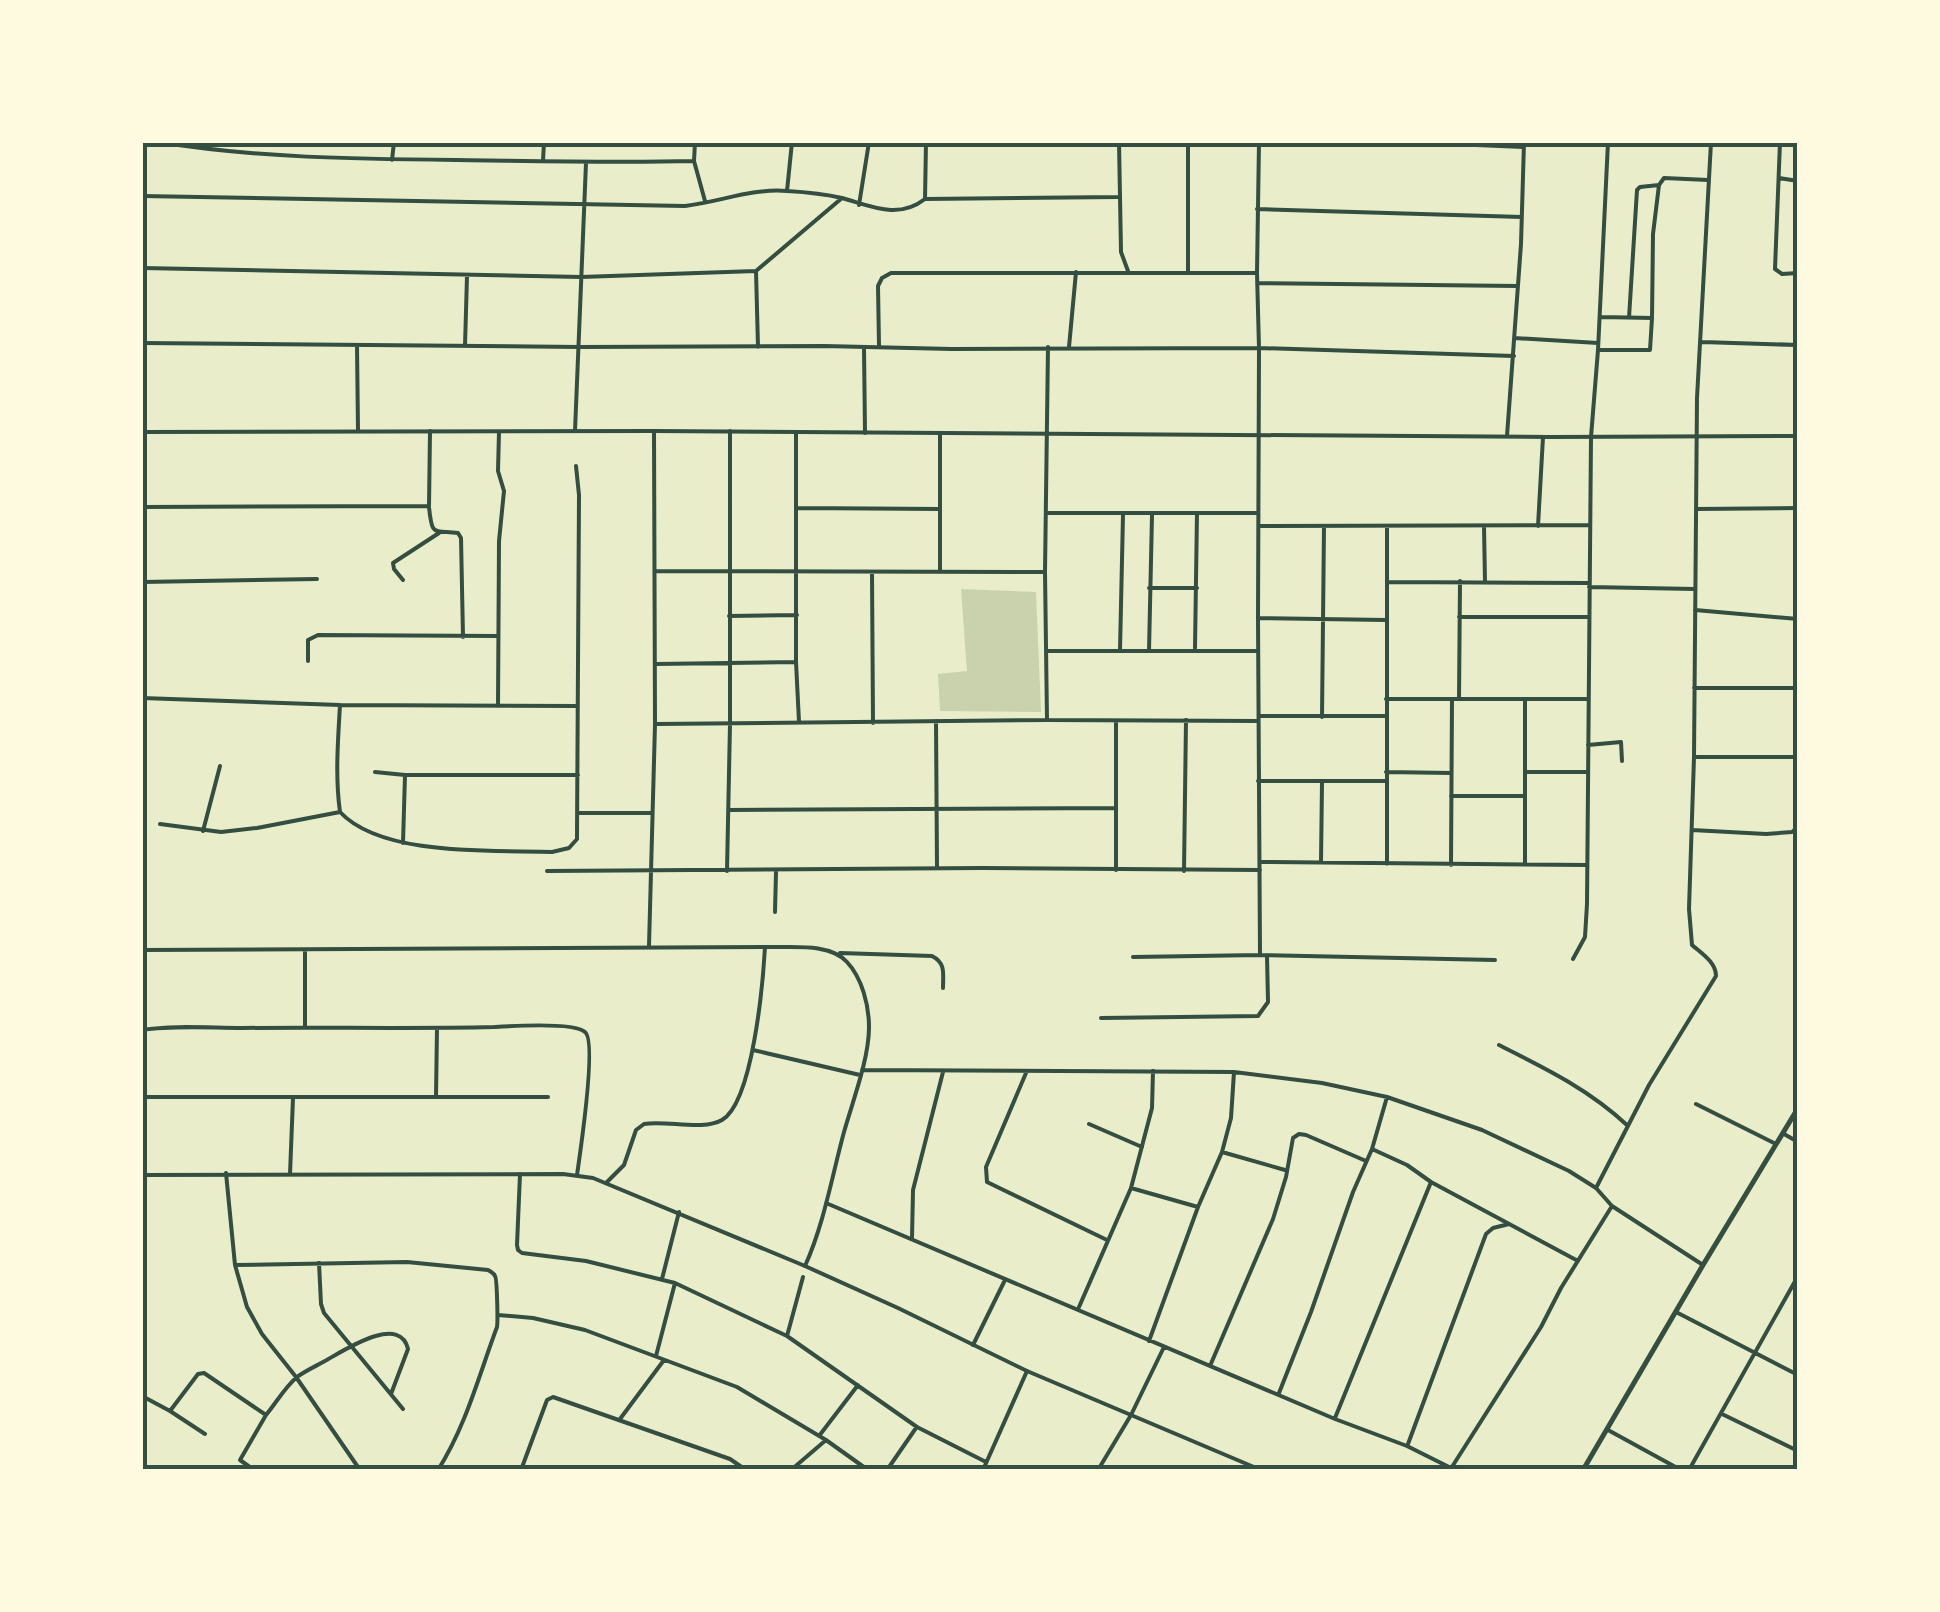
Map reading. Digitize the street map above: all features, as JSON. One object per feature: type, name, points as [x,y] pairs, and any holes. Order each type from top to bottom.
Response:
[{"type":"main road","points":[[1584,1470],[1798,1108]]},
{"type":"street","points":[[158,142],[213,151],[310,158],[694,161]]},
{"type":"street","points":[[237,152],[238,142]]},
{"type":"street","points":[[392,160],[394,142]]},
{"type":"street","points":[[543,161],[544,142]]},
{"type":"street","points":[[695,142],[694,161],[706,204]]},
{"type":"street","points":[[787,190],[792,142]]},
{"type":"street","points":[[859,205],[869,142]]},
{"type":"street","points":[[925,200],[926,142]]},
{"type":"street","points":[[1119,142],[1121,255],[1129,272]]},
{"type":"street","points":[[1188,142],[1188,272]]},
{"type":"street","points":[[1101,1018],[1258,1016],[1268,1002],[1258,781],[1259,142]]},
{"type":"street","points":[[1403,142],[1524,145],[1507,436]]},
{"type":"street","points":[[1573,959],[1585,937],[1591,438],[1608,142]]},
{"type":"street","points":[[1596,1188],[1649,1085],[1716,976],[1712,964],[1690,940],[1696,438],[1711,142]]},
{"type":"street","points":[[1780,142],[1774,269],[1782,274],[1798,273]]},
{"type":"street","points":[[575,431],[586,163]]},
{"type":"street","points":[[1514,338],[1650,350],[1653,234],[1660,185],[1664,178],[1708,180]]},
{"type":"street","points":[[1779,178],[1798,182]]},
{"type":"street","points":[[1628,318],[1636,194],[1640,187],[1660,185]]},
{"type":"street","points":[[142,196],[685,206],[750,192],[787,190],[898,211],[925,200],[1118,197]]},
{"type":"street","points":[[142,268],[581,277],[756,271],[842,198]]},
{"type":"street","points":[[1257,208],[1522,216]]},
{"type":"street","points":[[756,271],[758,347]]},
{"type":"street","points":[[1069,347],[1076,272]]},
{"type":"street","points":[[880,348],[878,286],[882,278],[891,274],[1257,273]]},
{"type":"street","points":[[466,346],[468,274]]},
{"type":"street","points":[[1257,283],[1518,286]]},
{"type":"street","points":[[1599,317],[1652,318]]},
{"type":"street","points":[[1701,342],[1798,344]]},
{"type":"street","points":[[142,343],[1259,348],[1514,356]]},
{"type":"street","points":[[357,345],[358,432]]},
{"type":"street","points":[[864,347],[865,433]]},
{"type":"street","points":[[1047,720],[1048,347]]},
{"type":"street","points":[[649,947],[655,724],[654,431]]},
{"type":"street","points":[[727,871],[730,431]]},
{"type":"street","points":[[142,432],[1798,436]]},
{"type":"street","points":[[430,432],[429,506],[431,524],[439,533]]},
{"type":"street","points":[[498,432],[498,472],[504,502],[498,540],[498,706]]},
{"type":"street","points":[[796,432],[799,723]]},
{"type":"street","points":[[940,434],[940,572]]},
{"type":"street","points":[[1538,526],[1543,437]]},
{"type":"street","points":[[160,824],[221,832],[340,812],[358,826],[403,843],[444,848],[569,848],[577,839],[578,812],[576,466]]},
{"type":"street","points":[[142,508],[429,506]]},
{"type":"street","points":[[797,508],[940,509]]},
{"type":"street","points":[[1696,509],[1798,508]]},
{"type":"street","points":[[1046,512],[1258,513]]},
{"type":"street","points":[[1120,650],[1124,513]]},
{"type":"street","points":[[1149,650],[1152,513]]},
{"type":"street","points":[[1196,651],[1197,513]]},
{"type":"street","points":[[1484,525],[1485,582]]},
{"type":"street","points":[[1258,526],[1590,525]]},
{"type":"street","points":[[1322,716],[1324,526]]},
{"type":"street","points":[[1387,526],[1387,864]]},
{"type":"street","points":[[403,580],[393,563],[439,533],[454,532],[461,538],[463,637]]},
{"type":"street","points":[[656,571],[1045,572]]},
{"type":"street","points":[[872,572],[873,723]]},
{"type":"street","points":[[142,582],[317,578]]},
{"type":"street","points":[[1386,582],[1694,590]]},
{"type":"street","points":[[1459,699],[1460,582]]},
{"type":"street","points":[[1149,588],[1197,588]]},
{"type":"street","points":[[1695,610],[1798,619]]},
{"type":"street","points":[[729,616],[797,615]]},
{"type":"street","points":[[1459,617],[1588,618]]},
{"type":"street","points":[[1258,618],[1386,620]]},
{"type":"street","points":[[308,661],[308,640],[318,634],[498,636]]},
{"type":"street","points":[[1045,651],[1258,651]]},
{"type":"street","points":[[655,664],[796,662]]},
{"type":"street","points":[[1694,688],[1798,688]]},
{"type":"street","points":[[142,698],[579,706]]},
{"type":"street","points":[[1386,698],[1588,700]]},
{"type":"street","points":[[1451,864],[1452,699]]},
{"type":"street","points":[[1524,700],[1525,864]]},
{"type":"street","points":[[340,704],[340,812]]},
{"type":"street","points":[[655,724],[1386,716]]},
{"type":"street","points":[[1184,871],[1186,720]]},
{"type":"street","points":[[936,721],[937,868]]},
{"type":"street","points":[[1116,721],[1116,870]]},
{"type":"street","points":[[1588,745],[1621,742],[1622,761]]},
{"type":"street","points":[[1694,757],[1798,757]]},
{"type":"street","points":[[203,831],[220,766]]},
{"type":"street","points":[[375,772],[578,775]]},
{"type":"street","points":[[1386,772],[1452,773]]},
{"type":"street","points":[[1525,772],[1588,772]]},
{"type":"street","points":[[403,843],[406,775]]},
{"type":"street","points":[[1321,862],[1322,780]]},
{"type":"street","points":[[1258,781],[1387,781]]},
{"type":"street","points":[[1451,796],[1525,796]]},
{"type":"street","points":[[728,810],[1116,808]]},
{"type":"street","points":[[578,812],[652,814]]},
{"type":"street","points":[[1692,830],[1774,834],[1792,832],[1798,827]]},
{"type":"street","points":[[1260,862],[1587,865]]},
{"type":"street","points":[[775,912],[776,870]]},
{"type":"street","points":[[547,871],[1260,870]]},
{"type":"street","points":[[606,1183],[624,1166],[636,1130],[644,1124],[704,1125],[726,1118],[736,1104],[762,1007],[765,947]]},
{"type":"street","points":[[142,950],[765,947],[932,956],[943,967],[943,988]]},
{"type":"street","points":[[305,951],[305,1027]]},
{"type":"street","points":[[805,1266],[826,1203],[870,1024],[866,999],[854,972],[836,953]]},
{"type":"street","points":[[1133,957],[1496,960]]},
{"type":"street","points":[[142,1030],[538,1025],[581,1029],[590,1041],[578,1175]]},
{"type":"street","points":[[436,1097],[438,1028]]},
{"type":"street","points":[[1499,1045],[1571,1082],[1628,1126]]},
{"type":"street","points":[[752,1050],[861,1072],[1234,1072],[1322,1083],[1387,1097],[1482,1130],[1569,1171],[1596,1188],[1612,1206],[1702,1265]]},
{"type":"street","points":[[1078,1308],[1131,1188],[1152,1108],[1154,1071]]},
{"type":"street","points":[[912,1238],[913,1190],[943,1072]]},
{"type":"street","points":[[1026,1072],[986,1167],[987,1182],[1107,1240]]},
{"type":"street","points":[[1149,1341],[1222,1152],[1231,1118],[1234,1072]]},
{"type":"street","points":[[142,1097],[548,1097]]},
{"type":"street","points":[[1278,1393],[1372,1149],[1387,1097]]},
{"type":"street","points":[[290,1174],[293,1098]]},
{"type":"street","points":[[1696,1104],[1776,1144]]},
{"type":"street","points":[[1089,1124],[1142,1147]]},
{"type":"street","points":[[1210,1366],[1273,1219],[1293,1138],[1300,1134],[1366,1161]]},
{"type":"street","points":[[1782,1134],[1798,1142]]},
{"type":"street","points":[[1372,1149],[1578,1261]]},
{"type":"street","points":[[1222,1152],[1287,1170]]},
{"type":"street","points":[[226,1173],[235,1265],[252,1319],[360,1470]]},
{"type":"street","points":[[520,1174],[518,1250],[586,1261],[675,1283],[787,1336],[917,1427],[986,1462]]},
{"type":"street","points":[[142,1175],[578,1175],[679,1212],[805,1266],[1027,1372],[1261,1470]]},
{"type":"street","points":[[1334,1419],[1431,1182]]},
{"type":"street","points":[[1131,1188],[1198,1207]]},
{"type":"street","points":[[826,1203],[1334,1419],[1407,1446],[1451,1469],[1612,1206]]},
{"type":"street","points":[[662,1278],[679,1212]]},
{"type":"street","points":[[1407,1446],[1486,1234],[1509,1224]]},
{"type":"street","points":[[320,1262],[324,1314],[403,1409]]},
{"type":"street","points":[[235,1265],[406,1262],[488,1270],[495,1274],[497,1326],[468,1410],[440,1469]]},
{"type":"street","points":[[1689,1470],[1798,1276]]},
{"type":"street","points":[[787,1336],[803,1278]]},
{"type":"street","points":[[973,1344],[1005,1280]]},
{"type":"street","points":[[656,1356],[675,1283]]},
{"type":"street","points":[[1676,1312],[1798,1375]]},
{"type":"street","points":[[498,1316],[554,1322],[737,1388],[826,1440],[868,1470]]},
{"type":"street","points":[[254,1470],[240,1460],[266,1415],[296,1378],[352,1346],[370,1337],[393,1334],[404,1338],[408,1349],[391,1394]]},
{"type":"street","points":[[1098,1470],[1131,1415],[1164,1347]]},
{"type":"street","points":[[620,1419],[664,1360]]},
{"type":"street","points":[[983,1470],[1027,1372]]},
{"type":"street","points":[[170,1411],[198,1374],[204,1374],[266,1415]]},
{"type":"street","points":[[819,1436],[858,1385]]},
{"type":"street","points":[[142,1396],[205,1434]]},
{"type":"street","points":[[521,1470],[547,1400],[553,1397],[730,1459],[746,1470]]},
{"type":"street","points":[[1722,1414],[1798,1451]]},
{"type":"street","points":[[887,1470],[917,1427]]},
{"type":"street","points":[[1608,1430],[1681,1470]]},
{"type":"street","points":[[791,1470],[826,1440]]},
{"type":"green space","points":[[961,589],[1036,592],[1041,712],[940,711],[938,674],[967,671]]}]
